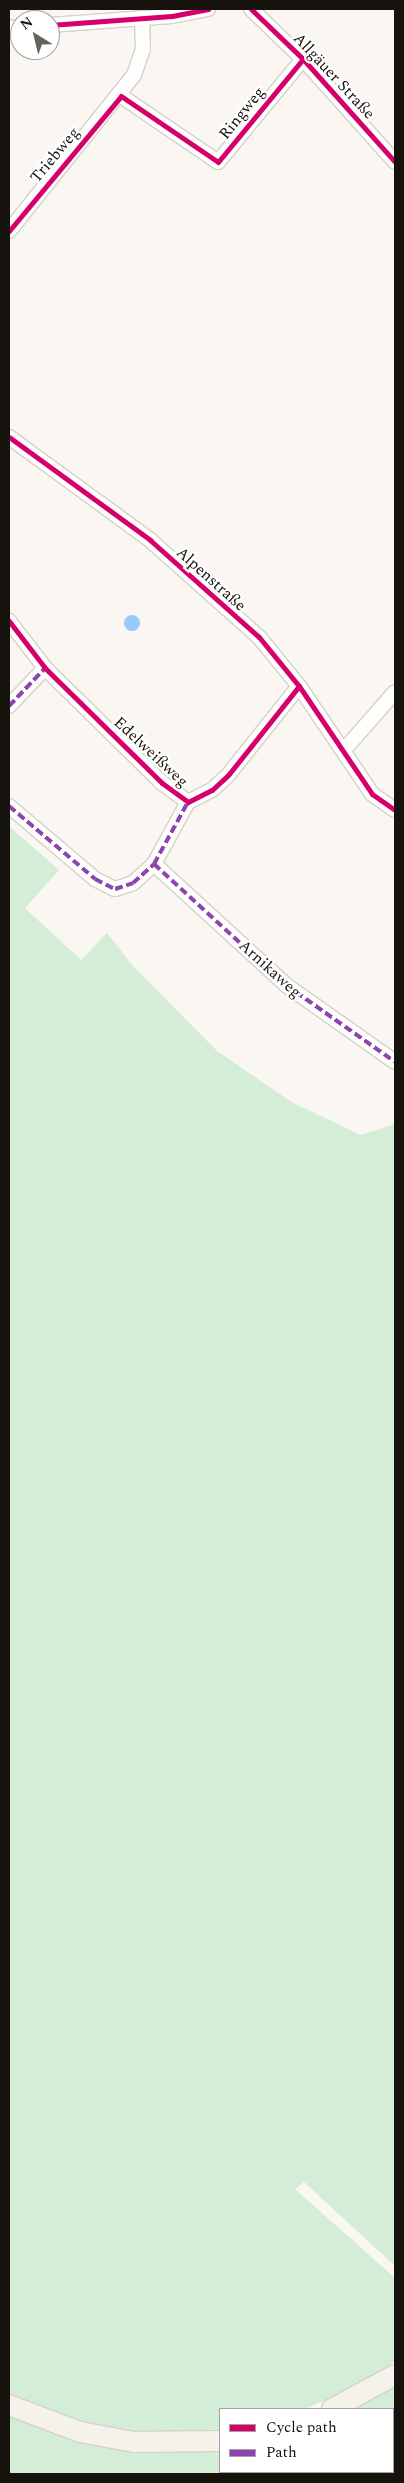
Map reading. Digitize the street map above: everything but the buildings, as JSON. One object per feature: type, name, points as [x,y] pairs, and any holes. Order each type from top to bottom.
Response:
[{"type":"street","points":[[60,24],[142,18],[208,9]]},
{"type":"street","name":"Allgäuer Straße","points":[[250,9],[303,59],[395,162]]},
{"type":"street","name":"Triebweg","points":[[9,231],[121,96],[143,49],[142,18]]},
{"type":"street","name":"Ringweg","points":[[121,96],[218,162],[303,59]]},
{"type":"street","name":"Alpenstraße","points":[[9,437],[150,540],[259,637],[299,686],[372,794],[395,810]]},
{"type":"street","name":"Edelweißweg","points":[[9,621],[45,668],[162,783],[188,802],[212,790],[229,774],[299,686]]},
{"type":"street","points":[[9,706],[45,668]]},
{"type":"street","points":[[344,750],[395,692]]},
{"type":"street","points":[[9,806],[95,879],[115,889],[133,883],[154,864],[188,802]]},
{"type":"street","name":"Arnikaweg","points":[[154,864],[286,986],[395,1062]]},
{"type":"street","points":[[334,2408],[395,2376]]},
{"type":"street","points":[[9,2405],[80,2432],[134,2442],[219,2441]]},
{"type":"green space","points":[[9,826],[59,870],[25,908],[81,960],[107,933],[133,966],[217,1051],[293,1103],[361,1135],[395,1124],[395,2266],[304,2182],[295,2189],[395,2278],[395,2361],[364,2383],[307,2408],[219,2408],[219,2431],[163,2435],[122,2431],[73,2420],[9,2395]]},
{"type":"green space","points":[[395,2384],[394,2467],[394,2408],[357,2408]]},
{"type":"green space","points":[[9,2414],[47,2430],[113,2449],[147,2452],[219,2449],[219,2473],[336,2474],[9,2474]]},
{"type":"water","points":[[129,615],[135,615],[140,620],[138,629],[129,631],[124,626],[124,620]]},
{"type":"marked path","points":[[9,706],[45,668]]},
{"type":"marked path","points":[[9,806],[95,879],[115,889],[133,883],[154,864],[188,802]]},
{"type":"marked path","points":[[154,864],[286,985],[395,1062]]},
{"type":"cycle path","points":[[60,24],[172,16],[208,9]]},
{"type":"cycle path","points":[[251,9],[303,59],[395,162]]},
{"type":"cycle path","points":[[9,231],[121,96],[218,162],[303,59]]},
{"type":"cycle path","points":[[9,437],[150,540],[259,637],[299,686],[372,794],[395,810]]},
{"type":"cycle path","points":[[9,621],[45,668],[162,783],[188,802],[212,790],[229,774],[299,686]]}]
